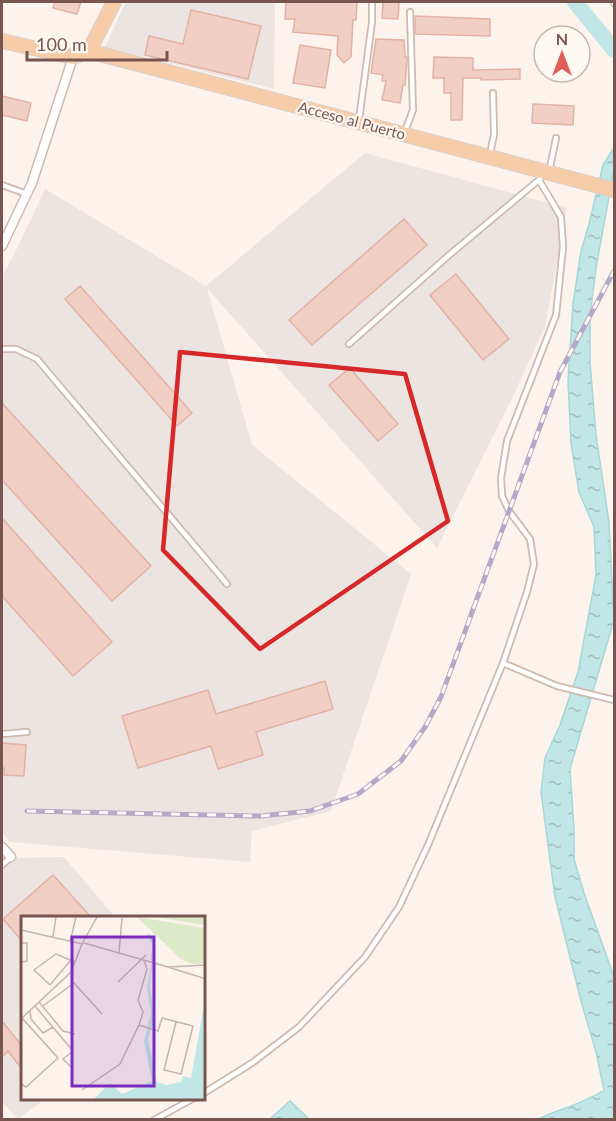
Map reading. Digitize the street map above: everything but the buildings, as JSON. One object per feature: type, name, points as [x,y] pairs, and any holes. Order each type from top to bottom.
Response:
[{"type":"main road","points":[[2,41],[73,57],[89,51],[114,2]]},
{"type":"main road","name":"Acceso al Puerto","points":[[89,51],[489,156],[544,176],[615,190]]},
{"type":"street","points":[[2,246],[32,183],[73,57]]},
{"type":"street","points":[[2,846],[11,857]]},
{"type":"lane","points":[[359,122],[372,22],[372,2]]},
{"type":"lane","points":[[405,134],[413,110],[410,12]]},
{"type":"lane","points":[[489,156],[494,135],[493,93]]},
{"type":"lane","points":[[349,344],[448,256],[544,176],[556,138]]},
{"type":"lane","points":[[206,1092],[252,1063],[299,1027],[365,957],[399,907],[428,845],[503,663],[534,564],[530,538],[508,511],[502,496],[501,477],[507,441],[556,315],[563,247],[561,217],[544,176]]},
{"type":"lane","points":[[2,185],[27,194]]},
{"type":"lane","points":[[2,349],[16,349],[37,359],[227,585]]},
{"type":"lane","points":[[503,663],[557,686],[615,700]]},
{"type":"lane","points":[[2,734],[27,732]]},
{"type":"lane","points":[[2,865],[11,857]]},
{"type":"lane","points":[[154,1119],[190,1100]]},
{"type":"highlighted area","points":[[180,352],[405,374],[448,521],[260,649],[163,550]]},
{"type":"shaded area","points":[[126,2],[275,2],[274,89],[105,47]]},
{"type":"shaded area","points":[[365,153],[567,208],[545,327],[437,548],[207,288],[252,445],[411,574],[331,811],[252,831],[250,862],[10,842],[2,832],[2,276],[45,189],[206,286]]},
{"type":"shaded area","points":[[64,857],[114,916],[21,916],[21,1100],[44,1100],[18,1119],[2,1102],[2,858]]},
{"type":"water","points":[[613,149],[614,169],[596,268],[590,316],[590,362],[596,435],[609,522],[614,620],[570,769],[574,859],[614,977],[614,1119],[536,1120],[604,1090],[555,897],[541,792],[545,758],[560,725],[578,672],[596,575],[594,527],[579,492],[571,444],[568,381],[573,303],[581,251],[603,165]]},
{"type":"water","points":[[290,1101],[309,1119],[270,1119]]},
{"type":"waterway","points":[[575,2],[614,50]]},
{"type":"railway","points":[[27,811],[260,816],[310,811],[358,794],[401,761],[425,727],[441,697],[560,372],[614,271]]}]
